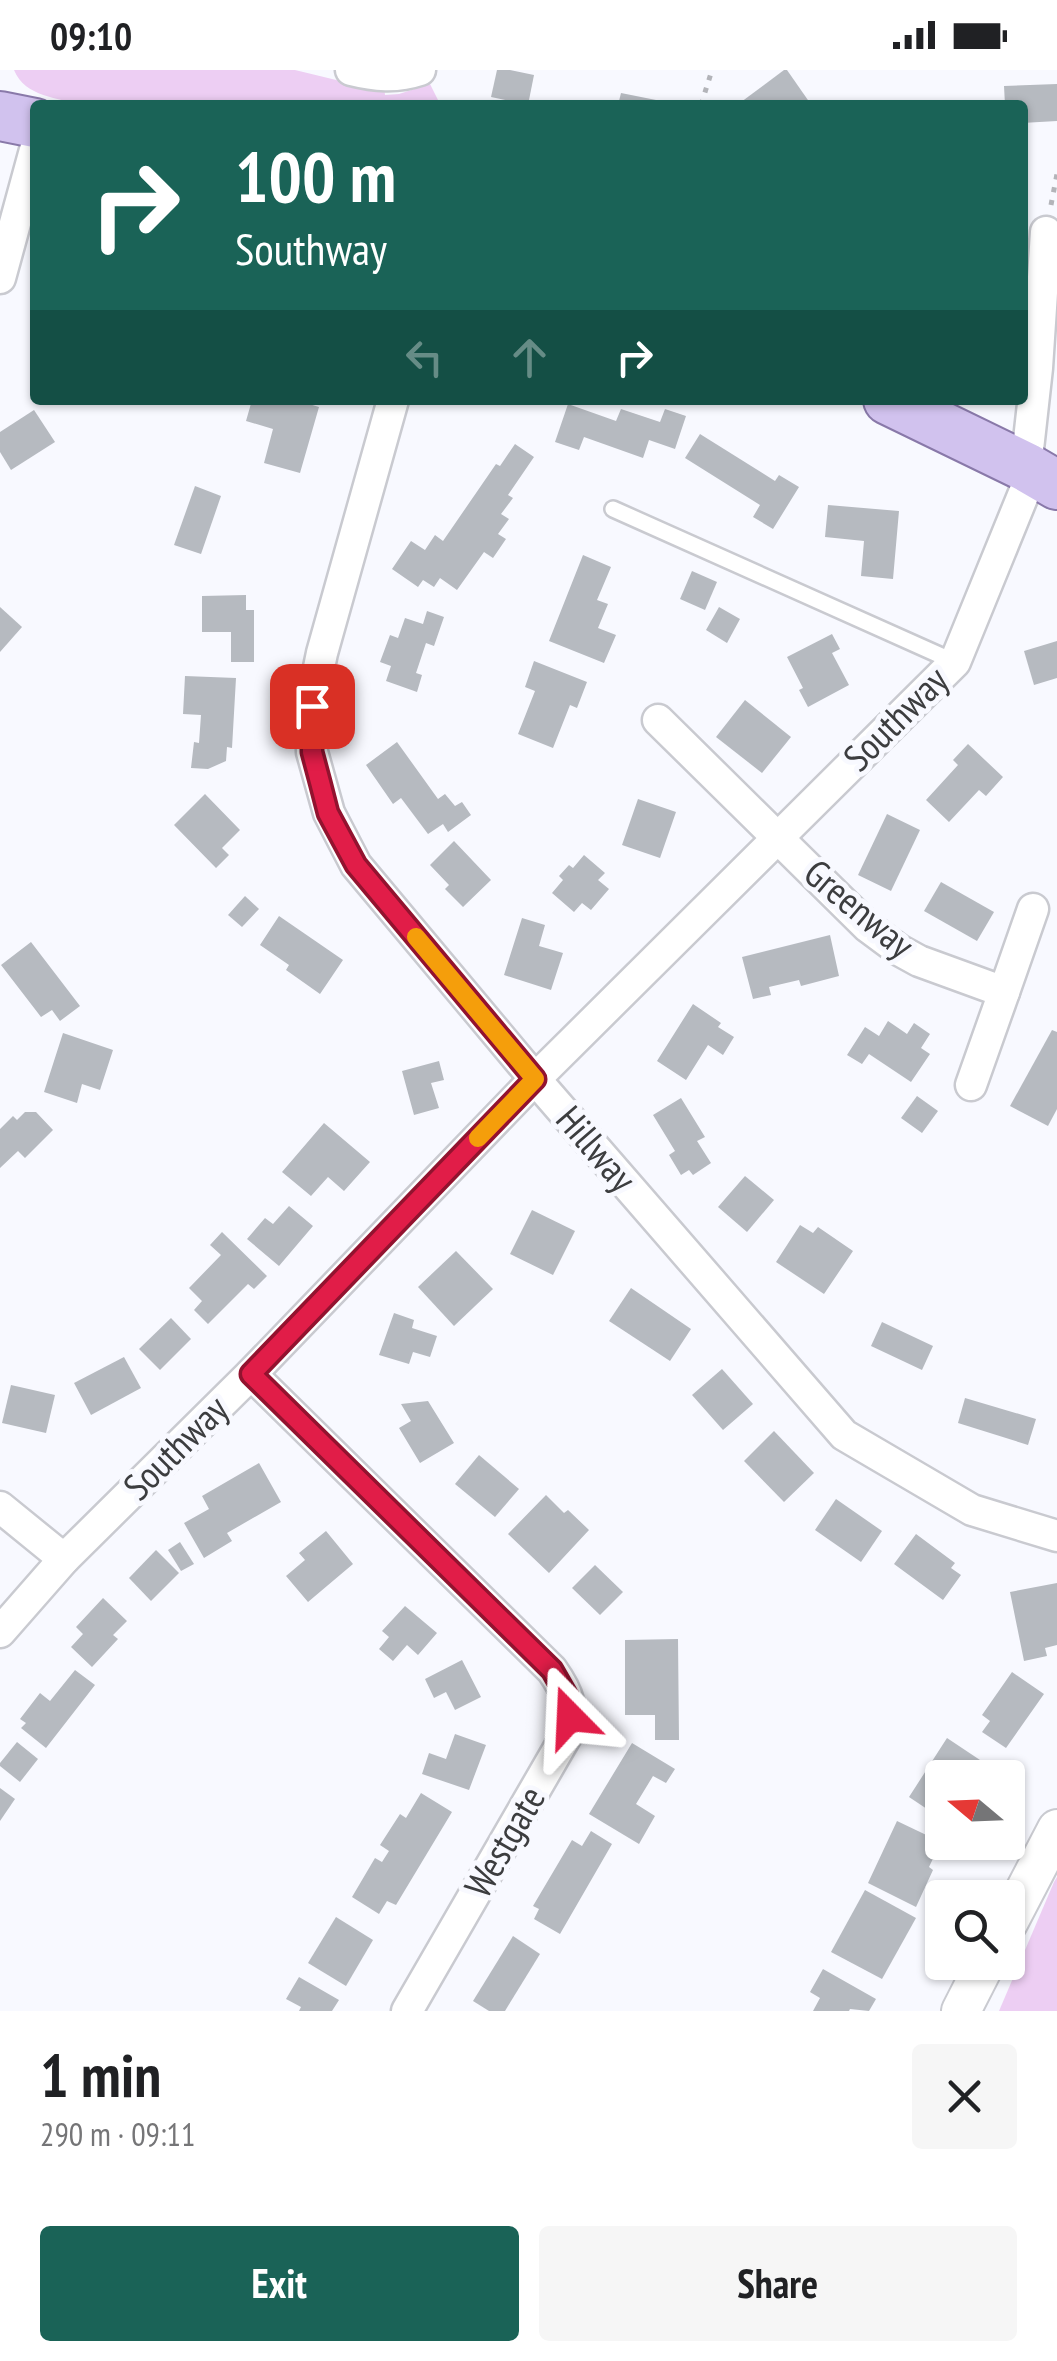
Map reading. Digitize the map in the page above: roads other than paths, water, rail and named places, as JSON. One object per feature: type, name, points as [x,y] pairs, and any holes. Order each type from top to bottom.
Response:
[{"type":"main road","points":[[0,116],[30,122]]},
{"type":"main road","points":[[898,405],[1039,475]]},
{"type":"street","points":[[351,70],[384,76],[420,70]]},
{"type":"street","points":[[0,278],[30,168]]},
{"type":"street","name":"Southway","points":[[0,1632],[64,1559],[251,1374],[535,1079],[955,662],[1039,475],[1037,368],[1046,232]]},
{"type":"street","name":"Hillway","points":[[392,405],[322,652],[312,706],[312,752],[328,813],[356,865],[535,1079],[844,1435],[972,1510],[1057,1536]]},
{"type":"street","points":[[658,720],[776,838]]},
{"type":"street","name":"Greenway","points":[[776,838],[868,927],[899,950],[1004,992]]},
{"type":"street","points":[[971,1085],[1033,910]]},
{"type":"street","name":"Westgate","points":[[251,1374],[552,1670],[568,1698],[566,1736],[407,2011]]},
{"type":"street","points":[[0,1507],[64,1559]]},
{"type":"street","points":[[1025,1890],[1057,1829]]},
{"type":"street","points":[[961,2011],[977,1980]]},
{"type":"lane","points":[[613,509],[955,662]]}]
